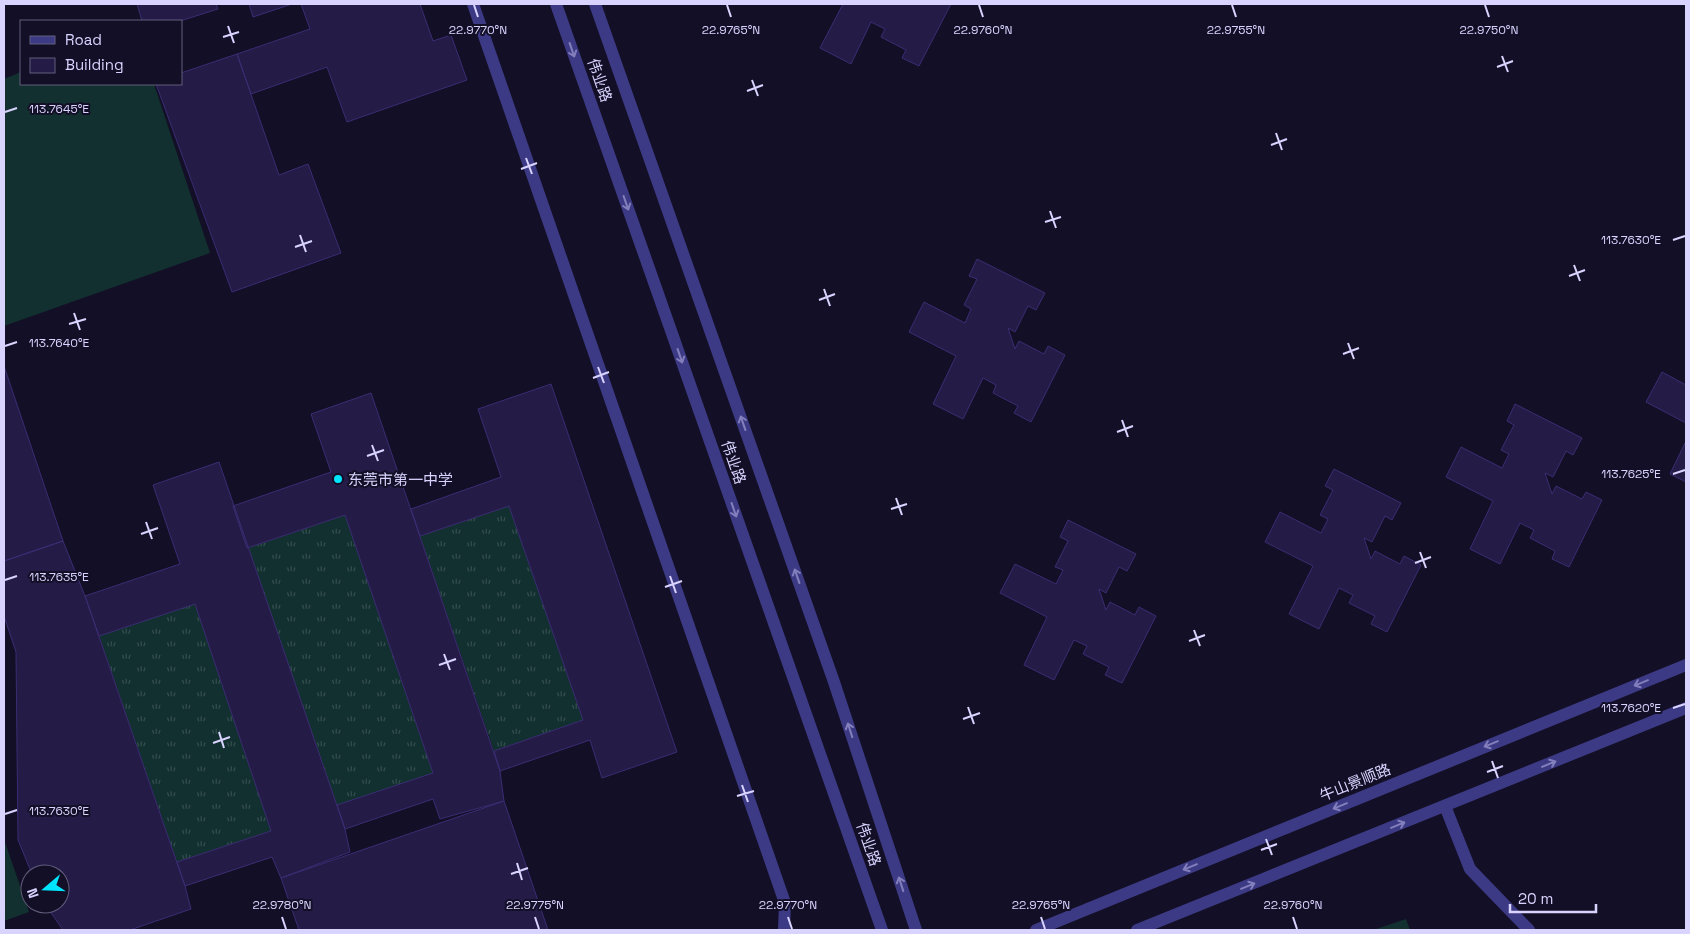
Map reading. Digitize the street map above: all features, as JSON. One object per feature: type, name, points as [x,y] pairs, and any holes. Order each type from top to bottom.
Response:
[{"type":"street","points":[[473,4],[785,903],[784,930]]},
{"type":"street","name":"伟业路","points":[[556,4],[882,930]]},
{"type":"street","name":"伟业路","points":[[595,4],[834,682],[916,930]]},
{"type":"street","name":"牛山景顺路","points":[[1036,930],[1686,664]]},
{"type":"street","points":[[1138,930],[1686,708]]},
{"type":"street","points":[[1445,806],[1470,869],[1529,930]]},
{"type":"green space","points":[[20,72],[20,85],[154,85],[210,253],[4,326],[4,79]]},
{"type":"green space","points":[[509,506],[583,720],[494,751],[420,536]]},
{"type":"green space","points":[[345,515],[433,773],[337,805],[247,548]]},
{"type":"green space","points":[[195,604],[271,831],[177,862],[99,636]]},
{"type":"green space","points":[[4,839],[20,886],[20,914],[23,914],[4,921]]},
{"type":"green space","points":[[1406,919],[1410,930],[1373,930]]},
{"type":"building","points":[[137,4],[216,4],[218,9],[182,20],[142,20]]},
{"type":"building","points":[[249,4],[292,4],[253,17]]},
{"type":"building","points":[[301,4],[420,4],[433,41],[451,35],[467,80],[347,122],[327,67],[251,94],[237,54],[310,29]]},
{"type":"building","points":[[843,4],[951,4],[919,66],[902,58],[906,50],[881,37],[885,29],[871,22],[851,64],[820,48]]},
{"type":"building","points":[[237,54],[279,175],[308,164],[341,253],[232,292],[156,85],[182,85],[182,73]]},
{"type":"building","points":[[977,259],[1045,293],[1036,310],[1028,306],[1015,332],[1008,328],[1015,349],[1019,341],[1044,354],[1048,346],[1065,355],[1031,422],[1014,413],[1018,406],[993,393],[996,385],[983,378],[963,419],[933,404],[956,356],[909,332],[924,302],[965,323],[971,309],[964,305],[977,279],[969,276]]},
{"type":"building","points":[[4,366],[63,541],[4,561]]},
{"type":"building","points":[[1662,372],[1686,385],[1686,423],[1646,402]]},
{"type":"building","points":[[551,384],[677,752],[602,778],[590,740],[500,771],[494,751],[583,720],[509,506],[420,536],[411,509],[501,477],[478,409]]},
{"type":"building","points":[[371,393],[500,771],[504,801],[440,819],[433,799],[345,829],[337,805],[433,773],[345,515],[247,548],[233,506],[331,472],[311,414]]},
{"type":"building","points":[[1515,404],[1582,438],[1573,455],[1566,451],[1553,477],[1545,473],[1552,494],[1556,486],[1582,499],[1586,492],[1602,500],[1569,567],[1552,559],[1555,551],[1530,538],[1534,530],[1520,523],[1500,564],[1470,549],[1493,501],[1446,477],[1461,447],[1502,468],[1509,454],[1501,450],[1514,425],[1507,421]]},
{"type":"building","points":[[1686,441],[1686,482],[1670,474]]},
{"type":"building","points":[[219,462],[345,829],[350,852],[281,878],[272,857],[185,886],[177,862],[271,831],[195,604],[99,636],[85,596],[180,564],[153,485]]},
{"type":"building","points":[[1334,469],[1401,503],[1392,520],[1385,516],[1372,542],[1364,538],[1371,559],[1375,551],[1400,564],[1404,556],[1421,565],[1387,632],[1371,624],[1375,616],[1349,603],[1353,595],[1339,588],[1319,629],[1289,614],[1313,566],[1265,542],[1280,512],[1321,533],[1328,519],[1320,515],[1333,490],[1325,486]]},
{"type":"building","points":[[1068,520],[1136,554],[1127,571],[1119,567],[1106,593],[1099,589],[1106,610],[1110,602],[1135,615],[1139,607],[1156,616],[1122,683],[1105,675],[1109,667],[1083,654],[1087,646],[1074,640],[1054,680],[1024,665],[1047,617],[1000,593],[1015,564],[1056,584],[1063,570],[1055,567],[1068,541],[1060,537]]},
{"type":"building","points":[[63,541],[85,596],[185,886],[191,909],[130,930],[63,930],[52,914],[70,914],[70,864],[28,864],[18,840],[16,652],[4,616],[4,561]]},
{"type":"building","points":[[504,801],[548,930],[299,930],[281,878]]},
{"type":"place","name":"东莞市第一中学","points":[[338,479]]}]
